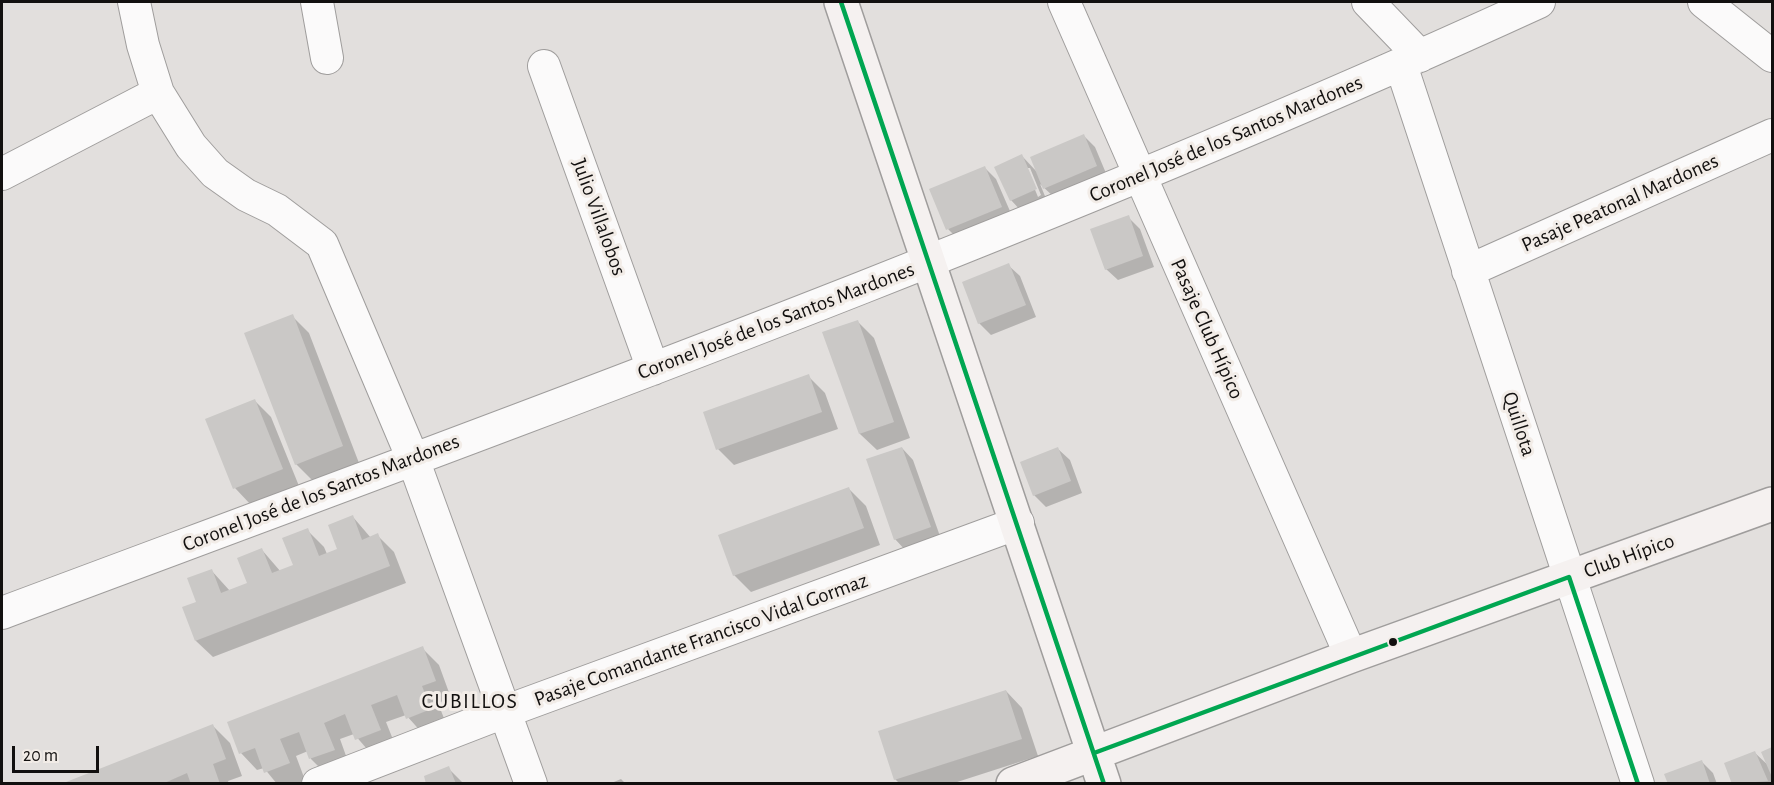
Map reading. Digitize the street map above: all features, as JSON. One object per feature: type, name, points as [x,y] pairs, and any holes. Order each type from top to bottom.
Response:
[{"type":"main road","points":[[842,2],[1104,783]]},
{"type":"main road","name":"Club Hípico","points":[[1013,783],[1351,656],[1773,504]]},
{"type":"street","points":[[134,2],[142,45],[158,93],[191,146],[215,173],[246,195],[277,210],[322,244],[413,459],[531,783]]},
{"type":"street","points":[[317,2],[327,58]]},
{"type":"street","name":"Pasaje Club Hípico","points":[[1064,2],[1351,656]]},
{"type":"street","points":[[1368,2],[1410,60]]},
{"type":"street","name":"Coronel José de los Santos Mardones","points":[[2,613],[653,369],[930,261],[1140,176],[1539,2]]},
{"type":"street","points":[[1704,2],[1773,56]]},
{"type":"street","name":"Quillota","points":[[1410,60],[1468,271],[1638,783]]},
{"type":"street","name":"Julio Villalobos","points":[[544,66],[653,369]]},
{"type":"street","points":[[2,174],[158,93]]},
{"type":"street","name":"Pasaje Peatonal Mardones","points":[[1468,271],[1773,135]]},
{"type":"street","name":"Pasaje Comandante Francisco Vidal Gormaz","points":[[318,783],[1018,523]]},
{"type":"building","points":[[1084,134],[1097,166],[1043,189],[1030,157]]},
{"type":"building","points":[[1022,154],[1037,189],[1010,201],[994,167]]},
{"type":"building","points":[[985,166],[1002,207],[946,230],[929,189]]},
{"type":"building","points":[[1129,215],[1143,256],[1105,270],[1090,229]]},
{"type":"building","points":[[1009,263],[1026,305],[978,324],[962,282]]},
{"type":"building","points":[[293,314],[343,446],[295,465],[244,333]]},
{"type":"building","points":[[858,320],[894,422],[859,434],[822,332]]},
{"type":"building","points":[[809,374],[822,412],[716,450],[703,412]]},
{"type":"building","points":[[255,399],[283,469],[233,489],[205,419]]},
{"type":"building","points":[[902,447],[931,527],[894,540],[866,459]]},
{"type":"building","points":[[1058,447],[1071,481],[1033,496],[1020,462]]},
{"type":"building","points":[[849,487],[864,528],[733,576],[718,535]]},
{"type":"building","points":[[353,515],[362,540],[378,533],[390,566],[195,641],[182,607],[196,602],[187,578],[212,569],[221,593],[247,583],[237,558],[262,548],[272,573],[293,565],[282,538],[308,528],[319,556],[337,549],[328,525]]},
{"type":"building","points":[[423,646],[436,681],[422,686],[431,709],[406,719],[397,695],[371,705],[381,730],[355,740],[345,714],[324,723],[335,750],[309,759],[299,732],[280,739],[290,763],[264,773],[255,748],[239,754],[227,722]]},
{"type":"building","points":[[1006,690],[1022,739],[894,780],[878,731]]},
{"type":"building","points":[[213,724],[226,759],[213,764],[220,784],[191,784],[187,773],[162,784],[61,784]]},
{"type":"building","points":[[1772,747],[1772,777],[1761,752]]},
{"type":"building","points":[[1755,751],[1768,781],[1732,784],[1724,763]]},
{"type":"building","points":[[1702,760],[1710,784],[1668,784],[1664,774]]},
{"type":"building","points":[[449,766],[456,784],[426,784],[424,776]]},
{"type":"transit line","points":[[841,2],[1104,784]]},
{"type":"transit line","points":[[1094,753],[1569,577],[1638,784]]},
{"type":"district","name":"CUBILLOS","points":[[470,701]]}]
